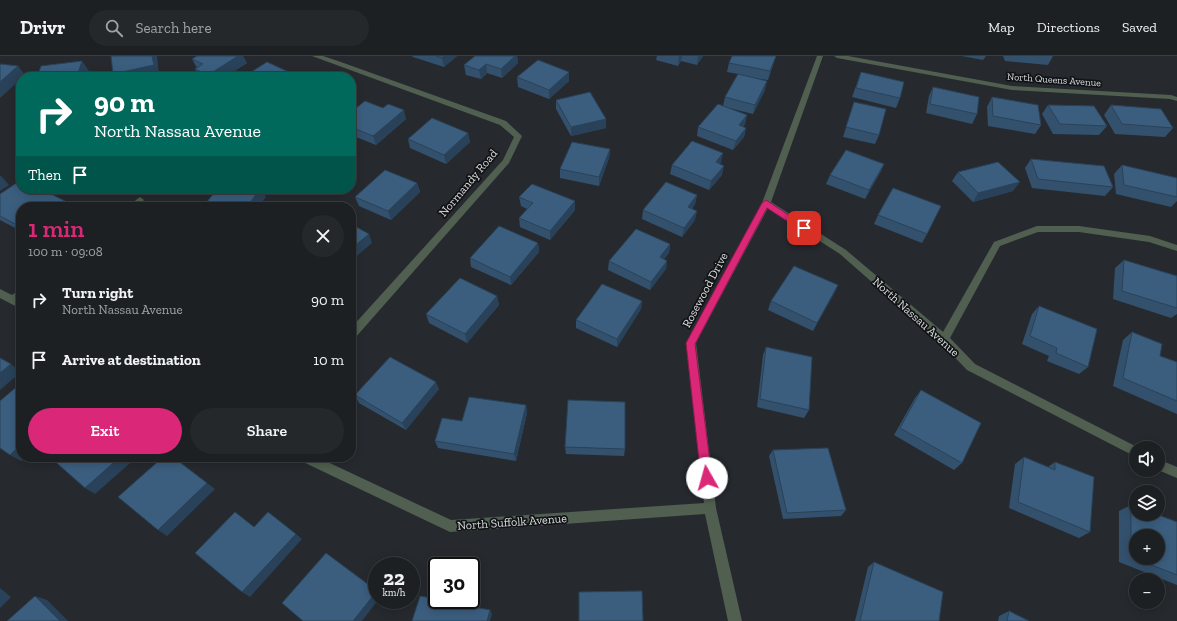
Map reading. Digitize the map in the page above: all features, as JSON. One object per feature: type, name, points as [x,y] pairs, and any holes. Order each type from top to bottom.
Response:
[{"type":"street","name":"Normandy Road","points":[[315,56],[336,62],[503,123],[518,136],[506,161],[356,329]]},
{"type":"street","name":"Rosewood Drive","points":[[735,621],[710,508],[691,343],[766,203],[820,56]]},
{"type":"street","name":"North Queens Avenue","points":[[837,56],[1012,88],[1163,96],[1177,99]]},
{"type":"street","name":"North Nassau Avenue","points":[[766,203],[843,252],[944,338],[971,367],[1129,448]]},
{"type":"street","points":[[944,338],[997,244],[1037,229],[1079,229],[1150,238],[1177,248]]},
{"type":"street","points":[[0,293],[16,301]]},
{"type":"street","name":"North Suffolk Avenue","points":[[315,462],[450,526],[710,508]]},
{"type":"street","points":[[1165,467],[1177,473]]},
{"type":"building","points":[[111,56],[152,56],[154,65],[122,72],[113,72]]},
{"type":"building","points":[[197,56],[238,56],[213,72],[202,72],[195,69],[203,64],[192,59]]},
{"type":"building","points":[[475,56],[515,56],[501,69],[486,64],[479,70],[464,65]]},
{"type":"building","points":[[732,56],[776,56],[770,71],[729,63]]},
{"type":"building","points":[[538,60],[569,72],[549,90],[517,77]]},
{"type":"building","points":[[82,61],[79,72],[39,72],[41,66]]},
{"type":"building","points":[[267,62],[289,72],[251,72]]},
{"type":"building","points":[[0,64],[18,66],[0,82]]},
{"type":"building","points":[[861,72],[904,82],[900,98],[856,88]]},
{"type":"building","points":[[738,74],[767,81],[755,105],[725,97]]},
{"type":"building","points":[[933,87],[979,97],[977,114],[930,104]]},
{"type":"building","points":[[590,92],[606,119],[571,127],[556,100]]},
{"type":"building","points":[[992,97],[1038,105],[1041,125],[993,116]]},
{"type":"building","points":[[365,101],[383,108],[388,104],[404,110],[373,136],[356,129],[356,108]]},
{"type":"building","points":[[854,102],[886,109],[879,135],[846,127]]},
{"type":"building","points":[[718,104],[747,115],[739,125],[746,128],[736,141],[698,127]]},
{"type":"building","points":[[1048,105],[1094,106],[1107,126],[1060,124]]},
{"type":"building","points":[[1111,105],[1161,109],[1173,128],[1122,124]]},
{"type":"building","points":[[432,118],[468,133],[444,155],[408,139]]},
{"type":"building","points":[[692,141],[723,153],[716,162],[724,166],[711,181],[672,165]]},
{"type":"building","points":[[572,142],[610,149],[599,177],[560,169]]},
{"type":"building","points":[[846,150],[884,164],[869,190],[830,175]]},
{"type":"building","points":[[1031,159],[1104,166],[1113,187],[1038,179]]},
{"type":"building","points":[[998,162],[1020,182],[978,193],[958,172]]},
{"type":"building","points":[[1122,165],[1177,178],[1177,197],[1124,185]]},
{"type":"building","points":[[385,170],[417,183],[388,211],[355,197]]},
{"type":"building","points":[[666,182],[697,195],[688,207],[697,211],[684,228],[643,210]]},
{"type":"building","points":[[16,183],[16,194],[51,194],[65,201],[16,202],[16,224],[0,216],[0,194]]},
{"type":"building","points":[[532,184],[575,201],[550,231],[519,218],[533,203],[519,197]]},
{"type":"building","points":[[893,188],[941,206],[927,234],[878,215]]},
{"type":"building","points":[[213,194],[256,194],[251,202],[207,202]]},
{"type":"building","points":[[499,226],[538,243],[510,277],[470,258]]},
{"type":"building","points":[[356,227],[369,234],[356,245]]},
{"type":"building","points":[[636,229],[670,244],[660,257],[667,261],[651,282],[609,261]]},
{"type":"building","points":[[1124,260],[1177,276],[1177,308],[1122,291]]},
{"type":"building","points":[[794,266],[838,285],[817,323],[771,301]]},
{"type":"building","points":[[460,278],[497,296],[465,334],[426,314]]},
{"type":"building","points":[[602,284],[642,301],[617,339],[576,320]]},
{"type":"building","points":[[1039,306],[1097,329],[1088,367],[1056,353],[1057,348],[1030,336]]},
{"type":"building","points":[[1132,332],[1162,344],[1160,356],[1177,362],[1177,401],[1123,378]]},
{"type":"building","points":[[766,347],[812,357],[809,410],[760,399]]},
{"type":"building","points":[[390,357],[436,382],[402,423],[356,396]]},
{"type":"building","points":[[0,358],[11,364],[0,373]]},
{"type":"building","points":[[16,387],[16,450],[10,455],[0,448],[0,401]]},
{"type":"building","points":[[921,390],[981,423],[962,463],[900,428]]},
{"type":"building","points":[[469,397],[526,405],[514,454],[435,441],[442,418],[462,421]]},
{"type":"building","points":[[568,400],[625,402],[625,449],[565,447]]},
{"type":"building","points":[[828,448],[846,510],[787,513],[773,450]]},
{"type":"building","points":[[1024,457],[1055,470],[1055,462],[1094,477],[1090,532],[1018,502]]},
{"type":"building","points":[[56,462],[114,462],[85,488]]},
{"type":"building","points":[[157,462],[180,462],[207,483],[158,530],[118,497]]},
{"type":"building","points":[[235,512],[254,527],[268,512],[296,534],[242,592],[195,553]]},
{"type":"building","points":[[1165,517],[1177,522],[1177,575],[1151,565],[1165,565],[1165,529],[1131,529],[1131,521],[1165,521]]},
{"type":"building","points":[[326,553],[368,584],[368,602],[353,621],[303,621],[282,603]]},
{"type":"building","points":[[874,562],[943,592],[939,621],[860,621]]},
{"type":"building","points":[[642,591],[643,621],[579,621],[579,592]]},
{"type":"building","points":[[35,596],[60,621],[7,621]]},
{"type":"building","points":[[420,596],[428,597],[428,609],[480,608],[490,610],[487,621],[412,621],[416,609],[420,609]]},
{"type":"building","points":[[1009,611],[1029,621],[1007,621]]},
{"type":"route","points":[[707,478],[691,343],[766,203],[804,228]]}]
